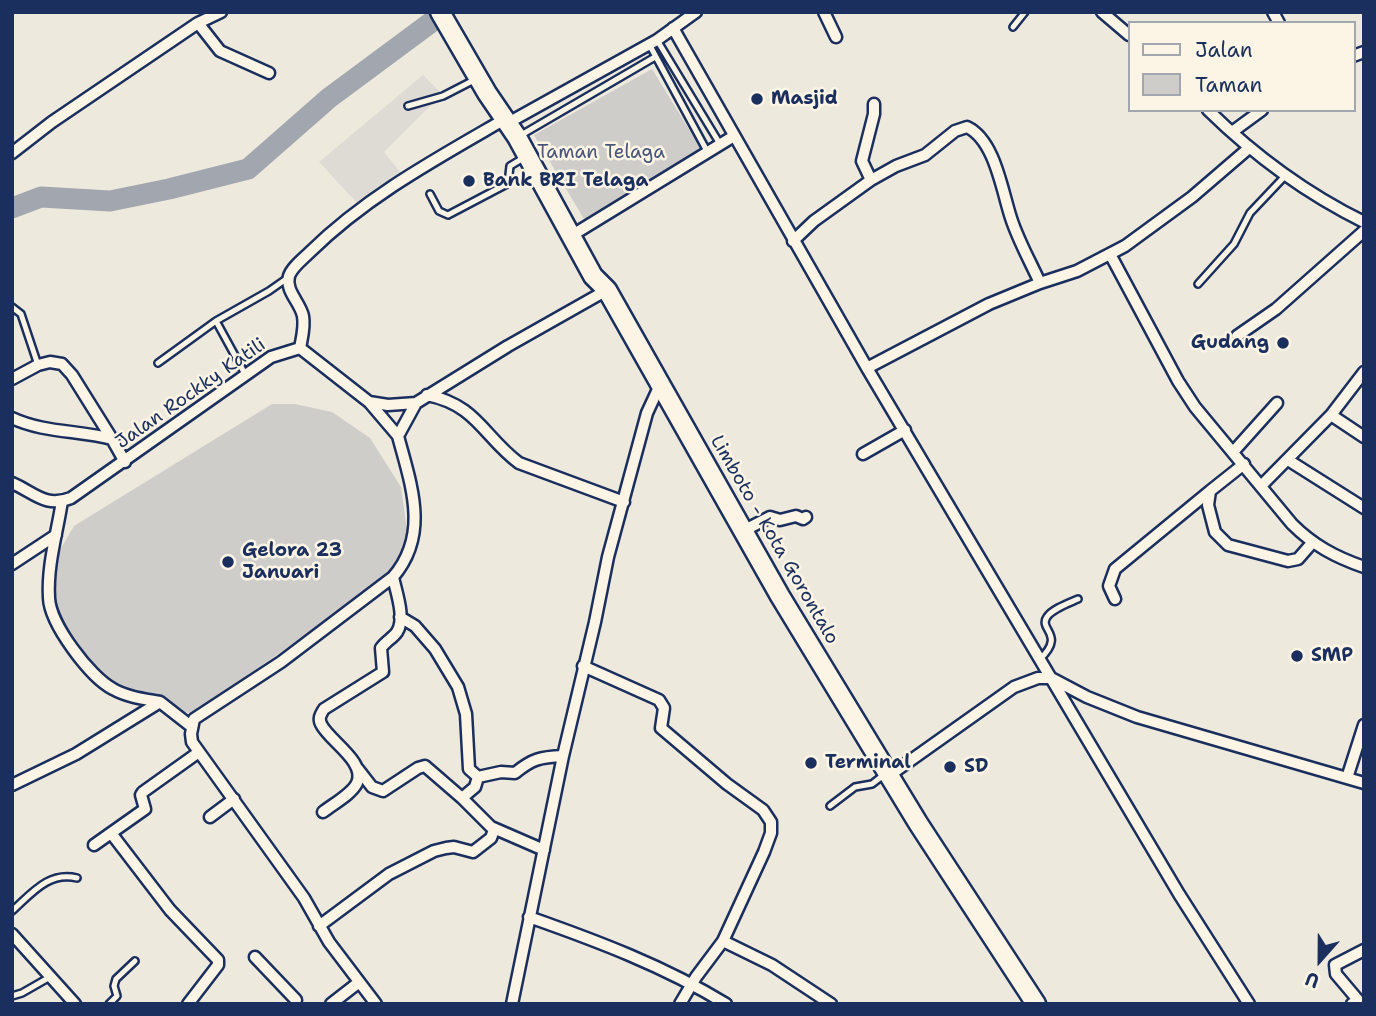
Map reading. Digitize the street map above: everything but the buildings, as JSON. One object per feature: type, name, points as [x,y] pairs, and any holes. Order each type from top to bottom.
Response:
[{"type":"highway","points":[[440,12],[458,33],[488,87],[515,124],[601,270],[607,290]]},
{"type":"highway","points":[[453,12],[458,33]]},
{"type":"highway","name":"Limboto - Kota Gorontalo","points":[[515,124],[528,156],[593,276],[607,290],[780,596],[889,774],[1036,1004]]},
{"type":"street","points":[[12,153],[52,122],[198,23],[221,12]]},
{"type":"street","points":[[376,1004],[358,983],[319,926],[304,898],[192,742],[194,719],[281,662],[393,577],[404,564],[411,543],[416,514],[398,436],[369,402],[300,348],[303,317],[290,291],[289,277],[300,261],[359,208],[422,167],[515,124],[653,42],[696,12]]},
{"type":"street","points":[[824,12],[836,37]]},
{"type":"street","points":[[1102,12],[1128,34]]},
{"type":"street","points":[[198,23],[220,51],[269,73]]},
{"type":"street","points":[[673,28],[867,368],[1185,904],[1249,1004]]},
{"type":"street","points":[[871,180],[862,161],[874,104]]},
{"type":"street","points":[[1210,112],[1249,148],[1285,176],[1328,204],[1364,222]]},
{"type":"street","points":[[1232,132],[1259,112]]},
{"type":"street","points":[[793,242],[814,221],[871,180],[925,155],[956,131],[967,127],[975,130],[988,150],[1003,187],[1010,216],[1040,283]]},
{"type":"street","points":[[579,231],[734,136]]},
{"type":"street","points":[[867,368],[989,304],[1077,271],[1110,254],[1152,228],[1249,148]]},
{"type":"street","points":[[1237,336],[1276,309],[1364,231]]},
{"type":"street","points":[[1110,254],[1178,381],[1195,407],[1292,524],[1312,543],[1364,567]]},
{"type":"street","points":[[369,402],[388,405],[416,403],[508,346],[607,290]]},
{"type":"street","name":"Jalan Rockky Katili","points":[[62,502],[125,461],[271,357],[300,348]]},
{"type":"street","points":[[12,379],[38,365],[50,362],[65,367],[125,461]]},
{"type":"street","points":[[1261,486],[1331,415],[1364,372]]},
{"type":"street","points":[[512,1004],[528,917],[608,556],[647,413],[661,384]]},
{"type":"street","points":[[427,396],[449,401],[467,411],[506,453],[519,463],[624,502]]},
{"type":"street","points":[[1234,451],[1277,402]]},
{"type":"street","points":[[398,436],[416,403]]},
{"type":"street","points":[[1331,415],[1364,437]]},
{"type":"street","points":[[12,418],[41,429],[80,432],[112,439]]},
{"type":"street","points":[[863,454],[905,430]]},
{"type":"street","points":[[1288,460],[1364,508]]},
{"type":"street","points":[[1115,599],[1109,586],[1115,569],[1244,464]]},
{"type":"street","points":[[12,483],[48,501],[62,502],[50,561],[49,601],[58,626],[96,676],[110,688],[137,698],[160,702],[192,727]]},
{"type":"street","points":[[1210,491],[1208,505],[1215,532],[1228,545],[1288,561],[1298,559],[1312,543]]},
{"type":"street","points":[[743,531],[770,517],[779,520],[792,516],[803,519],[806,517]]},
{"type":"street","points":[[12,564],[56,535]]},
{"type":"street","points":[[393,577],[400,627],[395,636],[381,648],[383,672],[324,709],[320,717],[321,725],[345,750],[372,787],[383,791],[425,766],[491,827],[544,850]]},
{"type":"street","points":[[400,617],[415,625],[435,649],[458,687],[466,714],[468,769],[478,777]]},
{"type":"street","points":[[583,666],[659,700],[664,708],[660,728],[763,810],[771,822],[771,833],[764,852],[723,942],[692,983],[680,1004]]},
{"type":"street","points":[[889,774],[1014,687],[1038,678],[1051,678],[1087,697],[1137,717],[1364,783]]},
{"type":"street","points":[[12,785],[76,754],[160,702]]},
{"type":"street","points":[[1347,778],[1364,725]]},
{"type":"street","points":[[93,845],[145,809],[141,795],[143,792],[199,752]]},
{"type":"street","points":[[478,777],[501,772],[514,773],[528,762],[543,757],[563,756]]},
{"type":"street","points":[[323,812],[356,786],[359,779],[355,766]]},
{"type":"street","points":[[462,798],[474,788],[478,777]]},
{"type":"street","points":[[210,817],[234,799]]},
{"type":"street","points":[[319,926],[397,869],[439,850],[454,848],[472,852],[493,836],[491,827]]},
{"type":"street","points":[[111,834],[170,909],[218,960],[218,965],[188,1004]]},
{"type":"street","points":[[528,917],[643,960],[692,983],[726,1004]]},
{"type":"street","points":[[12,934],[75,1004]]},
{"type":"street","points":[[723,942],[772,965],[831,1004]]},
{"type":"street","points":[[1352,1004],[1358,1000],[1336,974],[1335,965],[1364,950]]},
{"type":"street","points":[[256,957],[296,1000]]},
{"type":"street","points":[[331,1004],[358,983]]},
{"type":"lane","points":[[1013,27],[1026,12]]},
{"type":"lane","points":[[653,42],[655,57],[707,151]]},
{"type":"lane","points":[[653,42],[720,144]]},
{"type":"lane","points":[[515,124],[655,57]]},
{"type":"lane","points":[[408,106],[488,87]]},
{"type":"lane","points":[[430,194],[439,211],[448,215],[505,186],[508,183],[510,166],[528,156]]},
{"type":"lane","points":[[1198,284],[1234,244],[1250,213],[1285,176]]},
{"type":"lane","points":[[158,363],[216,321],[270,291],[289,277]]},
{"type":"lane","points":[[12,307],[21,314],[38,365]]},
{"type":"lane","points":[[216,321],[245,374]]},
{"type":"lane","points":[[1040,659],[1052,643],[1045,622],[1048,616],[1078,599]]},
{"type":"lane","points":[[830,806],[855,787],[872,784],[889,774]]},
{"type":"lane","points":[[12,911],[55,876],[77,878]]},
{"type":"lane","points":[[109,1004],[118,993],[114,986],[116,979],[135,961]]},
{"type":"lane","points":[[12,996],[50,976]]},
{"type":"shaded area","points":[[423,75],[442,94],[384,152],[401,173],[358,204],[319,162]]},
{"type":"green space","name":"Taman Telaga","points":[[652,69],[701,149],[584,219],[534,135]]},
{"type":"green space","name":"Gelora 23 Januari","points":[[272,404],[295,404],[332,412],[370,438],[401,487],[408,538],[398,569],[193,714],[119,695],[92,670],[62,625],[53,588],[57,555],[74,526]]},
{"type":"waterway","points":[[12,208],[41,197],[110,201],[248,169],[329,98],[445,12]]},
{"type":"place","name":"Masjid","points":[[757,99]]},
{"type":"place","name":"Bank BRI Telaga","points":[[469,181]]},
{"type":"place","name":"Gudang","points":[[1283,343]]},
{"type":"place","name":"Gelora 23 Januari","points":[[228,562]]},
{"type":"place","name":"SMP","points":[[1297,656]]},
{"type":"place","name":"Terminal","points":[[811,763]]},
{"type":"place","name":"SD","points":[[950,767]]}]
